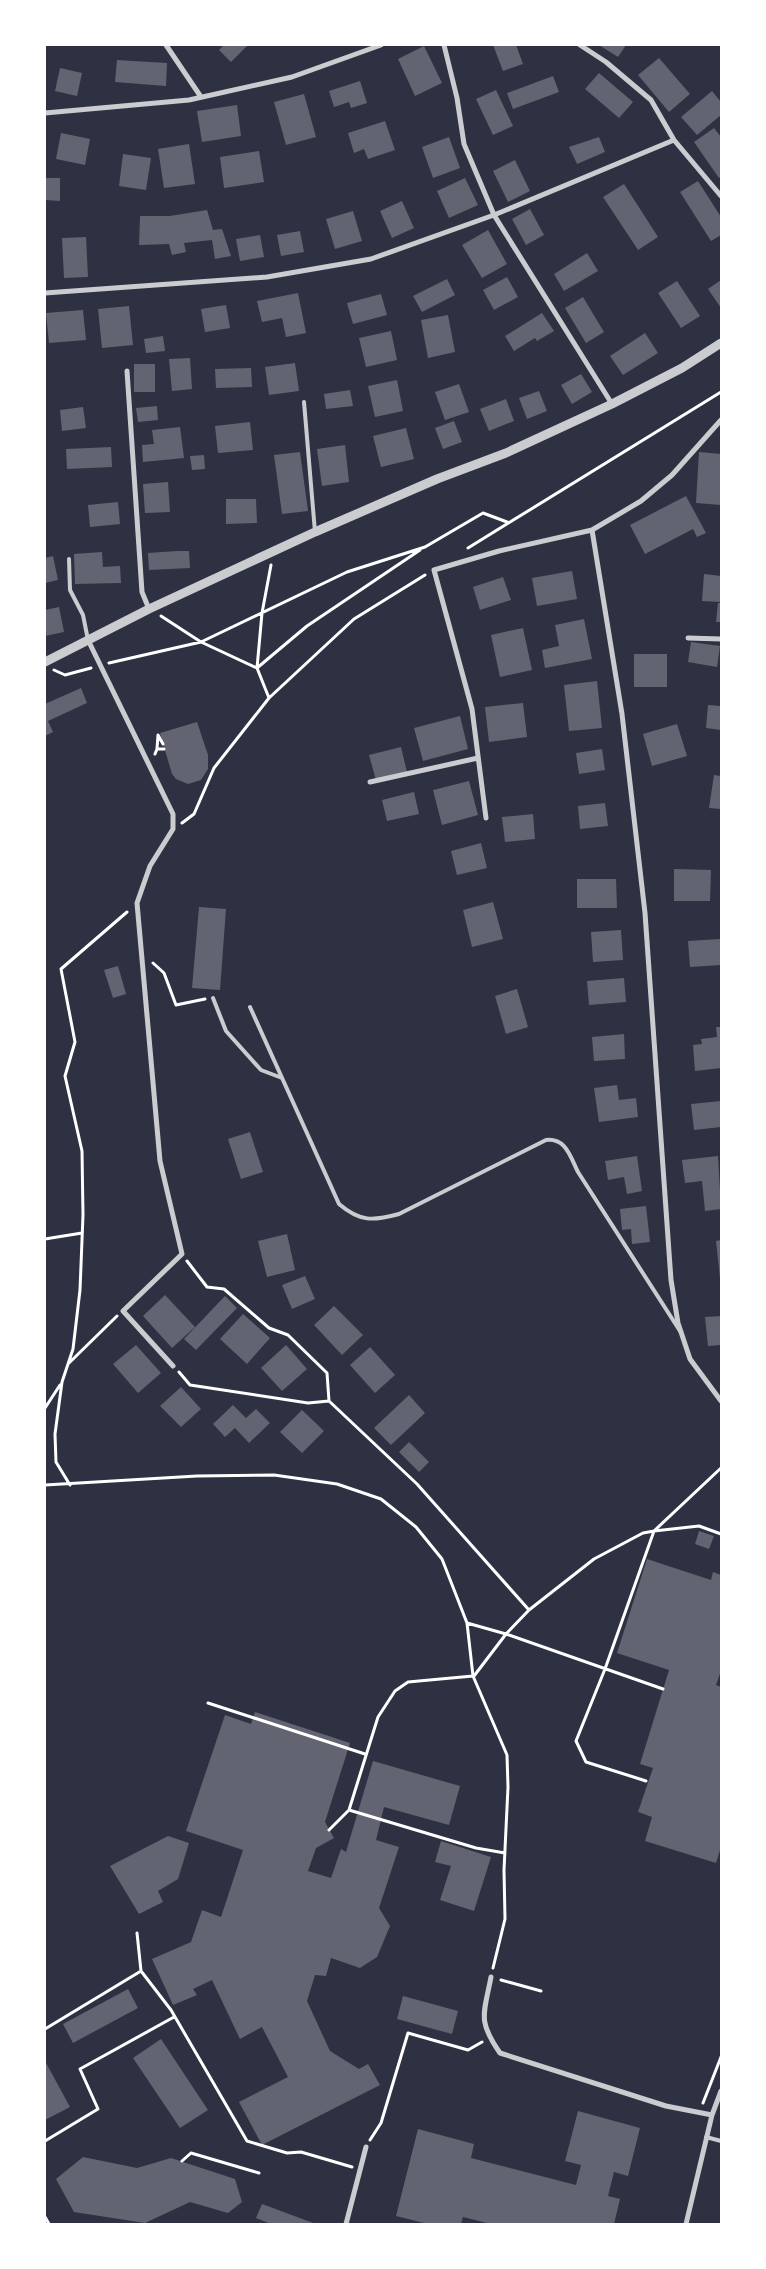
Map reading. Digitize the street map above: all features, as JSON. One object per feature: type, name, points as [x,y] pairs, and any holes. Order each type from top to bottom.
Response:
[{"type":"street","points":[[166,45],[201,97]]},
{"type":"street","points":[[45,113],[201,97],[292,77],[381,45]]},
{"type":"street","points":[[444,45],[457,98],[464,144],[494,215],[612,404]]},
{"type":"street","points":[[580,45],[606,62],[651,100],[674,140],[721,196]]},
{"type":"street","points":[[45,293],[267,277],[371,259],[494,215],[674,140]]},
{"type":"street","points":[[48,666],[88,640],[149,609],[315,532],[437,479],[506,453],[612,404],[682,368],[721,343]]},
{"type":"street","points":[[127,371],[142,592],[149,609]]},
{"type":"street","points":[[486,818],[472,710],[434,570],[499,551],[592,530],[640,501],[672,475],[721,420]]},
{"type":"street","points":[[592,530],[622,714],[645,913],[671,1280],[678,1322],[690,1359],[721,1401]]},
{"type":"street","points":[[688,638],[721,639]]},
{"type":"street","points":[[88,640],[169,802],[173,814],[173,830],[150,866],[137,903],[160,1161],[182,1254],[122,1311],[173,1366]]},
{"type":"street","points":[[370,782],[478,758]]},
{"type":"street","points":[[491,1977],[483,2020],[489,2038],[500,2053],[666,2106],[712,2115]]},
{"type":"street","points":[[686,2224],[706,2137],[721,2091]]},
{"type":"street","points":[[346,2224],[366,2147]]},
{"type":"lane","points":[[304,402],[315,532]]},
{"type":"lane","points":[[69,559],[70,590],[82,615],[88,640]]},
{"type":"lane","points":[[213,998],[226,1031],[261,1070],[282,1078]]},
{"type":"lane","points":[[250,1007],[339,1204],[351,1214],[364,1219],[381,1219],[399,1214],[546,1140],[555,1139],[563,1143],[578,1172],[659,1302],[683,1336]]},
{"type":"lane","points":[[706,2137],[721,2141]]},
{"type":"path","points":[[467,549],[721,392]]},
{"type":"path","points":[[257,668],[307,626],[425,547],[483,513],[508,522]]},
{"type":"path","points":[[48,666],[65,675],[201,642],[347,572],[425,547]]},
{"type":"path","points":[[269,698],[257,668],[262,613],[274,551]]},
{"type":"path","points":[[173,830],[194,814],[214,768],[269,698],[354,619],[434,570]]},
{"type":"path","points":[[149,609],[201,642],[257,668]]},
{"type":"path","points":[[70,1485],[56,1462],[55,1434],[62,1382],[73,1349],[79,1300],[82,1233],[82,1151],[65,1076],[75,1042],[61,970],[137,903]]},
{"type":"path","points":[[141,958],[155,964],[164,973],[176,1005],[213,998]]},
{"type":"path","points":[[45,1239],[82,1233]]},
{"type":"path","points":[[182,1254],[207,1287],[224,1289],[269,1328],[288,1335],[327,1373],[328,1401],[417,1484],[529,1610]]},
{"type":"path","points":[[68,1364],[122,1311]]},
{"type":"path","points":[[173,1366],[190,1385],[308,1403],[328,1401]]},
{"type":"path","points":[[45,1408],[62,1382]]},
{"type":"path","points":[[646,1781],[586,1762],[576,1741],[605,1669],[654,1531],[721,1468]]},
{"type":"path","points":[[45,1485],[197,1476],[274,1475],[337,1484],[382,1499],[416,1527],[442,1559],[467,1623],[473,1676],[507,1755],[508,1787],[504,1853],[506,1919],[491,1977],[541,1991]]},
{"type":"path","points":[[329,1830],[349,1810],[378,1717],[395,1691],[408,1682],[473,1676],[506,1634],[529,1610],[594,1559],[643,1533],[699,1526],[721,1534]]},
{"type":"path","points":[[467,1623],[506,1634],[663,1689]]},
{"type":"path","points":[[208,1703],[365,1754]]},
{"type":"path","points":[[349,1810],[476,1848],[504,1853]]},
{"type":"path","points":[[137,1933],[141,1971],[174,2017],[247,2141],[287,2152],[301,2152],[360,2169]]},
{"type":"path","points":[[45,2030],[141,1971]]},
{"type":"path","points":[[45,2141],[98,2109],[80,2070],[174,2017]]},
{"type":"path","points":[[366,2147],[381,2123],[408,2033],[468,2050],[489,2038]]},
{"type":"path","points":[[699,2113],[721,2057]]},
{"type":"path","points":[[182,2161],[190,2153],[259,2173]]},
{"type":"path","points":[[45,2217],[49,2224]]},
{"type":"building","points":[[224,45],[248,45],[231,62],[219,50]]},
{"type":"building","points":[[493,45],[516,45],[523,64],[503,71]]},
{"type":"building","points":[[599,45],[626,45],[618,57]]},
{"type":"building","points":[[424,46],[442,83],[415,96],[398,59]]},
{"type":"building","points":[[659,58],[690,94],[669,112],[638,75]]},
{"type":"building","points":[[117,60],[167,63],[166,86],[115,82]]},
{"type":"building","points":[[60,68],[82,73],[77,96],[55,91]]},
{"type":"building","points":[[599,73],[633,102],[619,118],[585,89]]},
{"type":"building","points":[[553,76],[559,92],[513,109],[507,93]]},
{"type":"building","points":[[360,81],[367,103],[351,108],[349,102],[334,107],[329,91]]},
{"type":"building","points":[[496,90],[513,126],[493,135],[476,99]]},
{"type":"building","points":[[712,91],[721,102],[721,115],[697,135],[681,117]]},
{"type":"building","points":[[304,94],[316,137],[286,145],[274,102]]},
{"type":"building","points":[[237,105],[241,136],[202,142],[197,111]]},
{"type":"building","points":[[385,121],[395,150],[368,159],[364,149],[354,153],[348,133]]},
{"type":"building","points":[[714,128],[721,137],[721,176],[719,178],[694,142]]},
{"type":"building","points":[[61,133],[90,139],[85,165],[56,159]]},
{"type":"building","points":[[449,137],[460,168],[433,178],[422,147]]},
{"type":"building","points":[[599,137],[605,152],[577,164],[569,147]]},
{"type":"building","points":[[189,144],[195,184],[164,188],[158,149]]},
{"type":"building","points":[[259,151],[264,182],[224,188],[220,157]]},
{"type":"building","points":[[123,154],[151,158],[146,190],[119,186]]},
{"type":"building","points":[[515,160],[530,191],[508,202],[493,171]]},
{"type":"building","points":[[45,178],[60,178],[60,201],[45,200]]},
{"type":"building","points":[[465,178],[478,205],[449,218],[437,191]]},
{"type":"building","points":[[698,181],[721,217],[721,235],[711,241],[680,192]]},
{"type":"building","points":[[624,184],[658,237],[638,250],[603,197]]},
{"type":"building","points":[[402,201],[414,228],[392,238],[380,211]]},
{"type":"building","points":[[530,209],[544,235],[526,245],[512,219]]},
{"type":"building","points":[[207,210],[213,230],[222,229],[231,256],[215,259],[212,240],[184,243],[186,252],[172,255],[169,244],[139,245],[140,216],[170,216]]},
{"type":"building","points":[[353,211],[362,241],[335,249],[326,219]]},
{"type":"building","points":[[488,230],[507,264],[482,278],[462,245]]},
{"type":"building","points":[[300,231],[304,252],[281,256],[277,235]]},
{"type":"building","points":[[260,235],[264,257],[240,261],[236,239]]},
{"type":"building","points":[[86,237],[88,277],[64,278],[62,238]]},
{"type":"building","points":[[587,253],[598,271],[564,291],[554,274]]},
{"type":"building","points":[[507,277],[518,297],[494,310],[483,290]]},
{"type":"building","points":[[447,279],[455,295],[422,312],[413,296]]},
{"type":"building","points":[[721,280],[721,308],[708,289]]},
{"type":"building","points":[[677,281],[700,316],[681,328],[658,293]]},
{"type":"building","points":[[298,293],[306,333],[286,337],[282,318],[262,322],[257,301]]},
{"type":"building","points":[[381,294],[387,315],[353,324],[347,303]]},
{"type":"building","points":[[583,297],[604,332],[586,343],[565,308]]},
{"type":"building","points":[[226,305],[230,328],[205,332],[201,309]]},
{"type":"building","points":[[129,306],[133,345],[102,348],[98,309]]},
{"type":"building","points":[[83,310],[86,340],[49,343],[46,313]]},
{"type":"building","points":[[542,313],[554,331],[537,341],[535,338],[514,351],[505,336]]},
{"type":"building","points":[[448,315],[455,352],[428,358],[421,320]]},
{"type":"building","points":[[391,331],[397,360],[366,367],[359,338]]},
{"type":"building","points":[[645,333],[658,353],[623,375],[610,356]]},
{"type":"building","points":[[163,336],[165,351],[146,353],[144,339]]},
{"type":"building","points":[[190,358],[192,389],[172,391],[169,359]]},
{"type":"building","points":[[295,363],[299,391],[269,395],[265,367]]},
{"type":"building","points":[[134,364],[155,364],[155,392],[134,392]]},
{"type":"building","points":[[251,368],[252,387],[216,388],[215,369]]},
{"type":"building","points":[[581,374],[592,392],[572,404],[561,385]]},
{"type":"building","points":[[397,380],[403,411],[375,417],[368,386]]},
{"type":"building","points":[[459,384],[469,412],[445,420],[435,392]]},
{"type":"building","points":[[350,390],[353,406],[326,409],[324,394]]},
{"type":"building","points":[[539,391],[547,411],[527,419],[519,398]]},
{"type":"building","points":[[506,399],[514,421],[489,431],[480,409]]},
{"type":"building","points":[[157,406],[158,420],[138,422],[136,408]]},
{"type":"building","points":[[83,407],[86,428],[62,431],[60,410]]},
{"type":"building","points":[[454,421],[462,442],[443,449],[435,428]]},
{"type":"building","points":[[250,422],[253,450],[218,453],[215,426]]},
{"type":"building","points":[[180,427],[184,458],[143,462],[142,445],[154,444],[152,430]]},
{"type":"building","points":[[406,428],[414,459],[381,467],[373,436]]},
{"type":"building","points":[[345,445],[349,482],[322,486],[317,449]]},
{"type":"building","points":[[111,447],[112,467],[67,469],[66,449]]},
{"type":"building","points":[[300,452],[308,511],[282,514],[274,455]]},
{"type":"building","points":[[699,452],[721,454],[721,505],[696,503]]},
{"type":"building","points":[[204,455],[205,469],[192,470],[190,456]]},
{"type":"building","points":[[168,482],[170,512],[145,513],[143,484]]},
{"type":"building","points":[[686,496],[706,533],[697,537],[693,529],[645,554],[630,525]]},
{"type":"building","points":[[226,499],[256,499],[257,523],[226,524]]},
{"type":"building","points":[[118,502],[120,524],[90,527],[88,505]]},
{"type":"building","points":[[189,551],[190,568],[149,570],[148,553]]},
{"type":"building","points":[[102,552],[103,567],[120,566],[121,583],[75,584],[74,554]]},
{"type":"building","points":[[53,556],[58,580],[45,583],[45,558]]},
{"type":"building","points":[[572,571],[577,599],[537,606],[532,578]]},
{"type":"building","points":[[704,574],[721,576],[721,602],[702,601]]},
{"type":"building","points":[[503,577],[511,600],[480,610],[473,587]]},
{"type":"building","points":[[718,603],[721,603],[721,622],[716,622]]},
{"type":"building","points":[[59,607],[64,632],[45,636],[45,610]]},
{"type":"building","points":[[584,619],[592,659],[545,668],[542,650],[559,646],[555,625]]},
{"type":"building","points":[[523,628],[532,670],[500,677],[491,635]]},
{"type":"building","points":[[691,642],[720,646],[717,667],[688,662]]},
{"type":"building","points":[[634,654],[667,654],[667,687],[634,687]]},
{"type":"building","points":[[597,681],[602,728],[569,731],[564,685]]},
{"type":"building","points":[[81,688],[87,703],[48,721],[53,732],[45,736],[45,704]]},
{"type":"building","points":[[523,703],[527,737],[489,742],[485,707]]},
{"type":"building","points":[[708,705],[721,706],[721,730],[706,728]]},
{"type":"building","points":[[460,716],[468,749],[423,761],[414,728]]},
{"type":"building","points":[[197,722],[208,755],[208,769],[201,780],[188,784],[176,779],[172,774],[160,733]]},
{"type":"building","points":[[677,724],[687,756],[652,766],[643,734]]},
{"type":"building","points":[[401,747],[407,772],[376,780],[369,755]]},
{"type":"building","points":[[602,749],[605,770],[579,774],[576,753]]},
{"type":"building","points":[[714,775],[721,776],[721,809],[709,808]]},
{"type":"building","points":[[469,781],[478,815],[442,825],[433,790]]},
{"type":"building","points":[[414,792],[419,814],[387,821],[382,800]]},
{"type":"building","points":[[605,803],[608,826],[580,829],[578,806]]},
{"type":"building","points":[[533,814],[535,839],[505,842],[502,817]]},
{"type":"building","points":[[481,843],[487,868],[457,875],[451,851]]},
{"type":"building","points":[[674,869],[711,870],[710,901],[674,901]]},
{"type":"building","points":[[577,879],[616,879],[617,908],[577,908]]},
{"type":"building","points":[[493,902],[503,939],[472,947],[463,910]]},
{"type":"building","points":[[199,907],[226,909],[220,990],[192,988]]},
{"type":"building","points":[[621,930],[623,960],[593,962],[591,932]]},
{"type":"building","points":[[720,939],[721,965],[690,967],[688,941]]},
{"type":"building","points":[[118,966],[126,994],[113,998],[104,970]]},
{"type":"building","points":[[624,978],[626,1002],[589,1005],[587,981]]},
{"type":"building","points":[[517,989],[528,1027],[506,1034],[495,996]]},
{"type":"building","points":[[716,1027],[721,1027],[721,1068],[695,1071],[693,1045],[702,1044],[701,1039],[717,1037]]},
{"type":"building","points":[[624,1034],[625,1059],[594,1061],[592,1037]]},
{"type":"building","points":[[617,1085],[619,1100],[636,1098],[638,1117],[599,1122],[594,1088]]},
{"type":"building","points":[[721,1101],[721,1127],[694,1130],[691,1104]]},
{"type":"building","points":[[250,1132],[263,1172],[241,1179],[228,1139]]},
{"type":"building","points":[[637,1156],[642,1191],[627,1194],[624,1177],[608,1180],[605,1161]]},
{"type":"building","points":[[718,1156],[721,1209],[705,1211],[702,1181],[685,1183],[682,1160]]},
{"type":"building","points":[[646,1206],[650,1242],[632,1244],[631,1229],[622,1230],[620,1209]]},
{"type":"building","points":[[287,1234],[295,1270],[267,1277],[258,1241]]},
{"type":"building","points":[[721,1240],[721,1278],[720,1278],[716,1241]]},
{"type":"building","points":[[305,1276],[315,1299],[292,1309],[282,1285]]},
{"type":"building","points":[[165,1295],[195,1327],[172,1348],[143,1316]]},
{"type":"building","points":[[225,1296],[237,1308],[196,1350],[184,1339]]},
{"type":"building","points":[[334,1306],[363,1335],[342,1355],[314,1325]]},
{"type":"building","points":[[243,1314],[270,1338],[247,1364],[220,1339]]},
{"type":"building","points":[[721,1316],[721,1345],[708,1346],[705,1317]]},
{"type":"building","points":[[136,1345],[161,1373],[138,1393],[113,1364]]},
{"type":"building","points":[[286,1345],[307,1369],[282,1391],[261,1368]]},
{"type":"building","points":[[370,1347],[395,1375],[375,1393],[350,1365]]},
{"type":"building","points":[[181,1387],[201,1409],[181,1427],[160,1406]]},
{"type":"building","points":[[409,1395],[425,1413],[391,1445],[374,1428]]},
{"type":"building","points":[[233,1405],[246,1418],[256,1409],[270,1423],[249,1443],[235,1428],[225,1437],[213,1424]]},
{"type":"building","points":[[302,1410],[324,1431],[302,1453],[280,1432]]},
{"type":"building","points":[[409,1442],[429,1462],[419,1472],[399,1452]]},
{"type":"building","points":[[699,1531],[714,1536],[709,1549],[695,1544]]},
{"type":"building","points":[[647,1559],[711,1580],[713,1572],[721,1575],[721,1671],[716,1685],[721,1687],[721,1847],[716,1863],[645,1841],[652,1817],[638,1812],[653,1768],[640,1764],[669,1670],[617,1653]]},
{"type":"building","points":[[255,1712],[350,1743],[325,1822],[334,1838],[316,1848],[308,1871],[331,1878],[341,1849],[346,1852],[373,1761],[460,1786],[449,1825],[384,1807],[376,1840],[399,1847],[379,1908],[390,1926],[377,1957],[360,1968],[331,1958],[326,1976],[315,1975],[307,2001],[330,2051],[359,2069],[368,2064],[380,2085],[262,2145],[239,2102],[288,2077],[262,2027],[240,2039],[212,1980],[193,1989],[197,1995],[173,2005],[152,1959],[191,1942],[202,1910],[221,1917],[243,1850],[186,1831],[225,1715],[251,1724]]},
{"type":"building","points":[[168,1836],[189,1843],[178,1879],[158,1891],[163,1902],[139,1914],[110,1866]]},
{"type":"building","points":[[441,1841],[491,1857],[474,1911],[440,1900],[451,1866],[435,1862]]},
{"type":"building","points":[[128,1989],[138,2008],[73,2043],[63,2024]]},
{"type":"building","points":[[403,1996],[458,2011],[452,2034],[397,2019]]},
{"type":"building","points":[[161,2039],[208,2110],[180,2128],[133,2058]]},
{"type":"building","points":[[45,2061],[70,2107],[45,2120]]},
{"type":"building","points":[[578,2111],[640,2128],[628,2176],[614,2172],[608,2196],[620,2199],[614,2224],[491,2224],[463,2217],[461,2224],[428,2224],[396,2216],[418,2129],[474,2144],[471,2158],[576,2185],[581,2165],[565,2161]]},
{"type":"building","points":[[83,2157],[137,2168],[171,2158],[235,2179],[242,2202],[228,2213],[190,2202],[145,2223],[74,2212],[56,2179]]},
{"type":"building","points":[[262,2204],[316,2224],[271,2224],[256,2218]]}]
